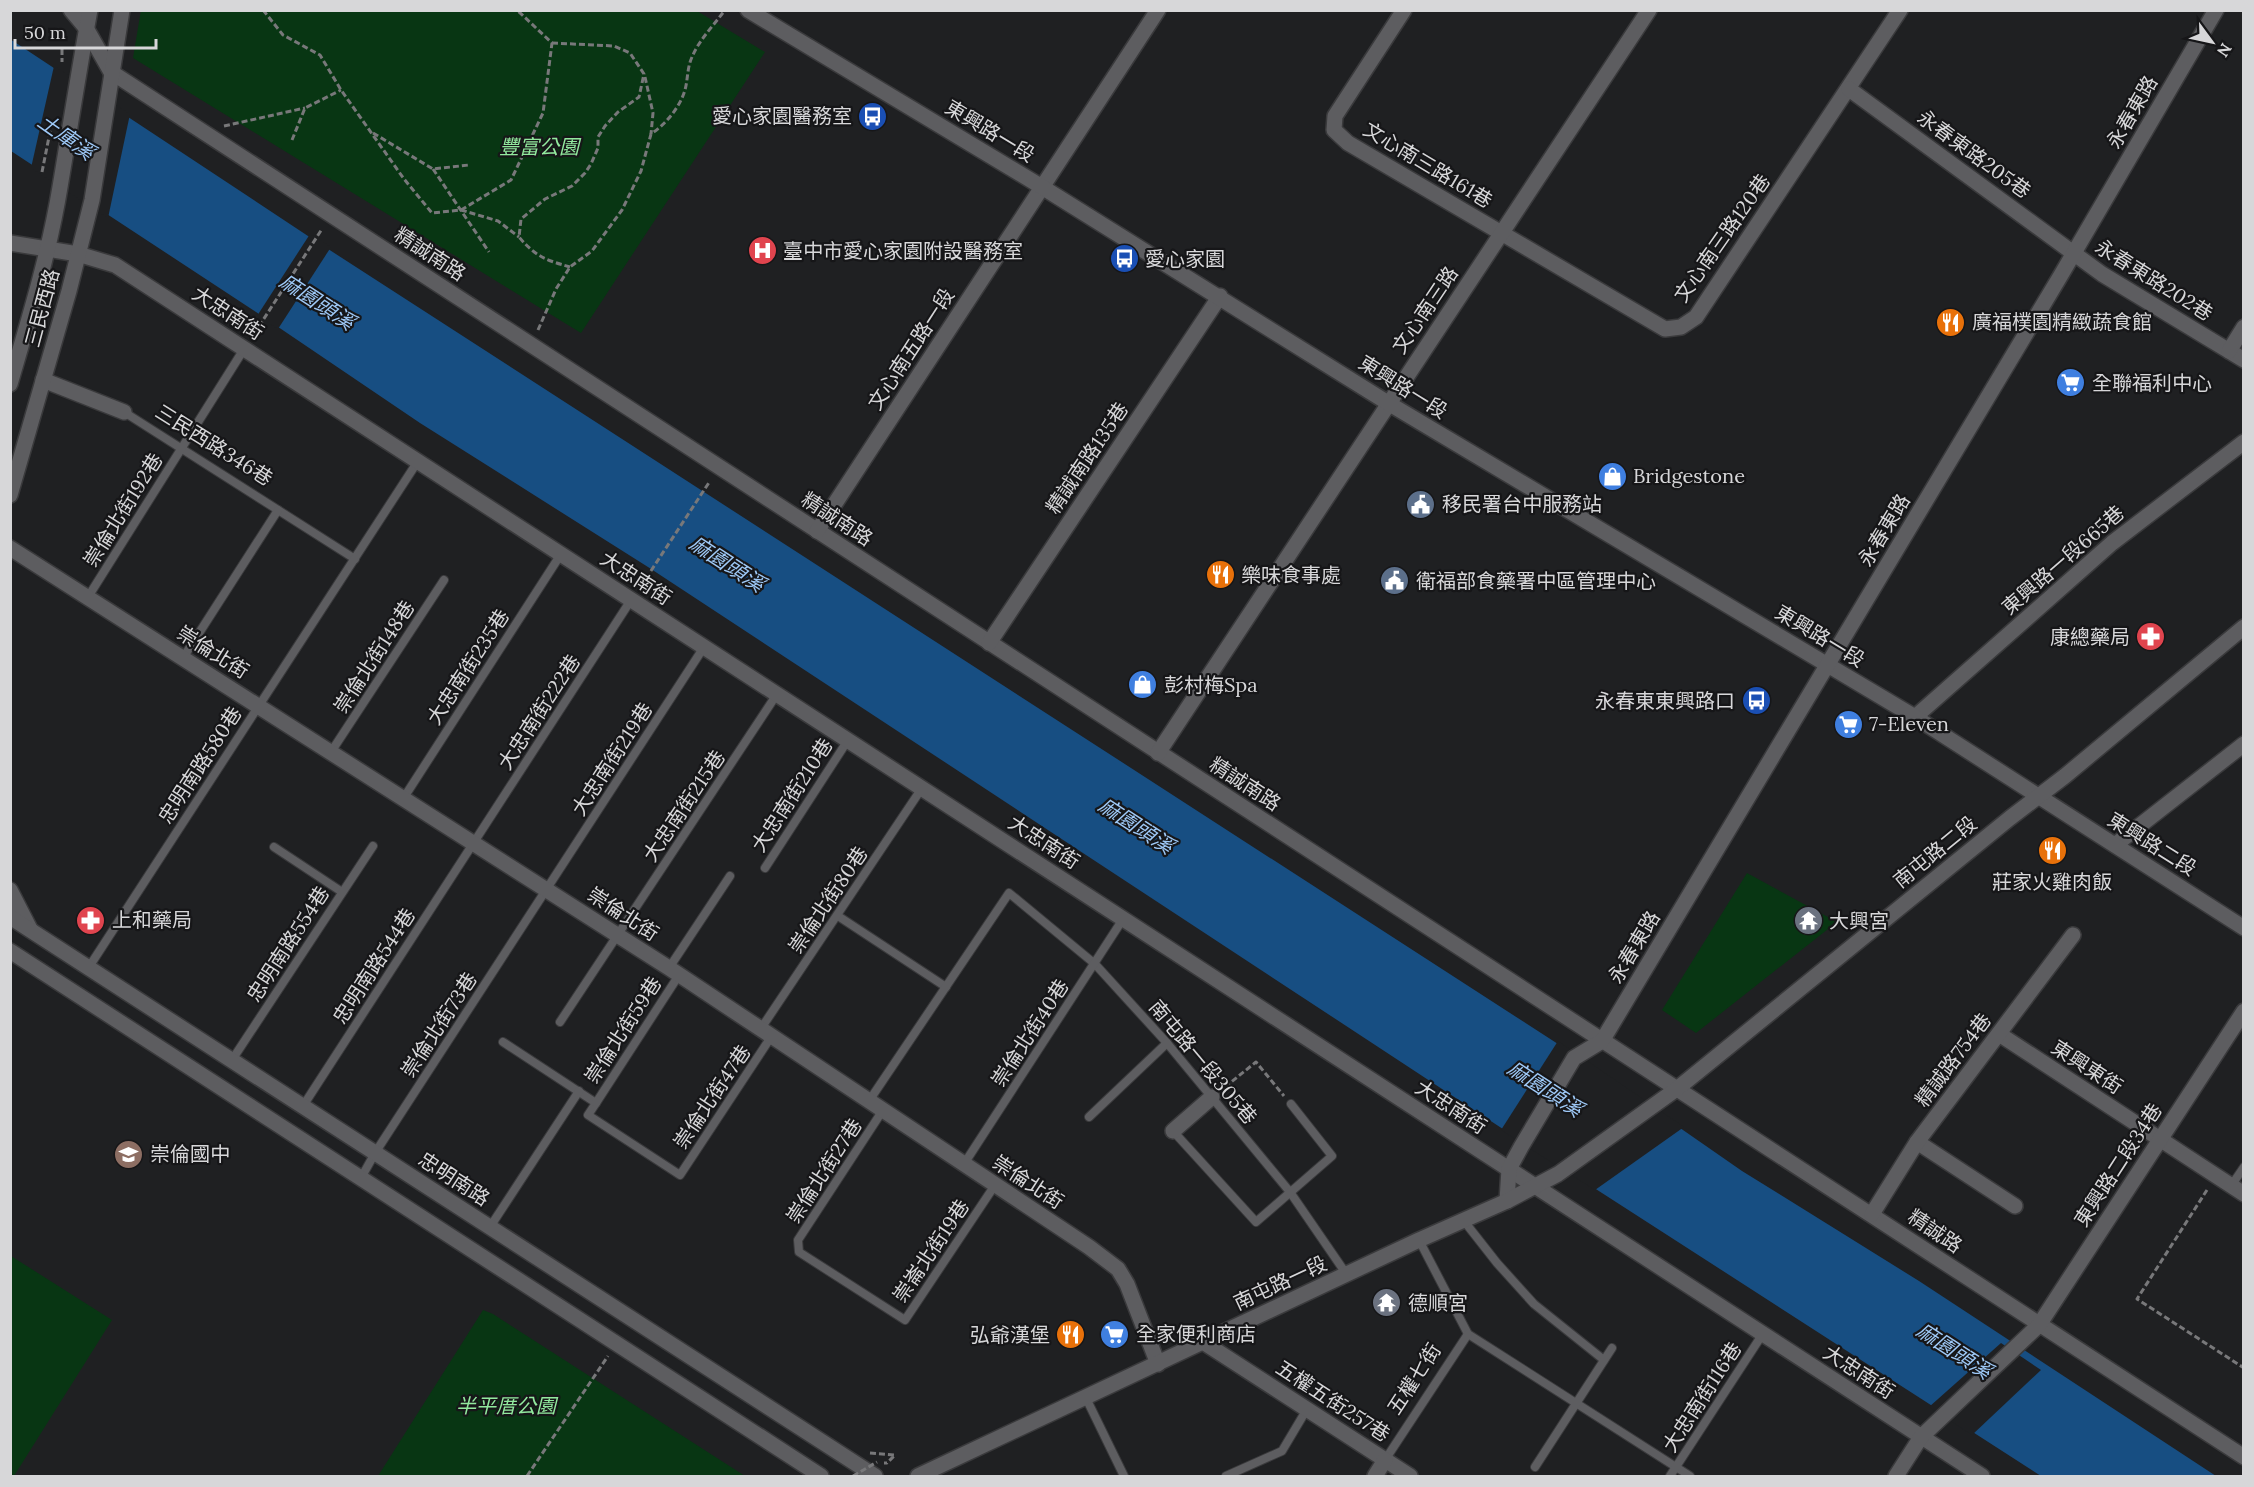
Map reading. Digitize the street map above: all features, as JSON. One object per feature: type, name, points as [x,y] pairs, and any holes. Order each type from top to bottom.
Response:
[{"type":"street","name":"精誠南路","points":[[71,10],[86,28],[111,72],[1602,1041]]},
{"type":"street","name":"三民西路","points":[[10,384],[47,248],[60,188],[77,74],[90,10]]},
{"type":"street","name":"三民西路","points":[[10,495],[92,200],[122,10]]},
{"type":"street","name":"東興路一段","points":[[748,10],[1042,186],[1388,403],[1915,717],[2038,797]]},
{"type":"street","name":"文心南五路一段","points":[[817,531],[1158,10]]},
{"type":"street","name":"文心南三路161巷","points":[[1404,10],[1335,116],[1334,130],[1348,143],[1502,233]]},
{"type":"street","name":"文心南三路","points":[[1158,753],[1649,10]]},
{"type":"street","name":"文心南三路120巷","points":[[1502,233],[1665,329],[1681,327],[1696,317],[1900,10]]},
{"type":"street","name":"永春東路","points":[[1509,1170],[1575,1058],[1602,1041],[2074,253],[2216,10]]},
{"type":"street","name":"永春東路205巷","points":[[1849,89],[2074,253]]},
{"type":"street","name":"大忠南街","points":[[10,243],[78,254],[115,265],[1982,1476]]},
{"type":"street","name":"永春東路202巷","points":[[2074,253],[2102,274],[2244,360]]},
{"type":"street","name":"精誠南路135巷","points":[[989,643],[1220,296]]},
{"type":"street","points":[[2229,351],[2244,327]]},
{"type":"street","name":"三民西路346巷","points":[[43,380],[124,412]]},
{"type":"street","name":"東興路一段665巷","points":[[1915,717],[2112,543],[2244,442]]},
{"type":"street","name":"崇倫北街","points":[[10,548],[674,971],[1118,1269],[1127,1284],[1158,1364]]},
{"type":"street","name":"南屯路二段","points":[[1561,1172],[1653,1108],[2038,797],[2244,627]]},
{"type":"street","points":[[2115,845],[2244,744]]},
{"type":"street","name":"東興路二段","points":[[2038,797],[2244,927]]},
{"type":"street","points":[[10,890],[30,929]]},
{"type":"street","name":"忠明南路","points":[[10,916],[490,1227],[876,1469]]},
{"type":"street","name":"精誠路754巷","points":[[1872,1214],[1917,1142],[2073,935]]},
{"type":"street","points":[[12,952],[821,1476]]},
{"type":"street","name":"東興路二段34巷","points":[[1896,1476],[1921,1437],[1935,1422],[2039,1325],[2244,1011]]},
{"type":"street","name":"東興東街","points":[[1999,1034],[2237,1190]]},
{"type":"street","name":"精誠路","points":[[1602,1041],[1678,1088],[2244,1457]]},
{"type":"street","points":[[1173,1131],[1212,1097]]},
{"type":"street","points":[[1917,1142],[2015,1206]]},
{"type":"street","points":[[1507,1201],[1509,1170]]},
{"type":"street","name":"南屯路一段","points":[[918,1476],[1419,1240],[1507,1201],[1561,1172]]},
{"type":"street","name":"五權五街257巷","points":[[1203,1342],[1410,1476]]},
{"type":"street","name":"五權七街","points":[[1375,1476],[1385,1460]]},
{"type":"lane","name":"崇倫北街192巷","points":[[88,597],[244,349]]},
{"type":"lane","name":"三民西路346巷","points":[[124,412],[355,559]]},
{"type":"lane","name":"忠明南路580巷","points":[[89,967],[418,461]]},
{"type":"lane","points":[[183,658],[278,510]]},
{"type":"lane","name":"大忠南街235巷","points":[[403,799],[561,554]]},
{"type":"lane","name":"崇倫北街148巷","points":[[331,752],[444,580]]},
{"type":"lane","name":"大忠南街222巷","points":[[474,843],[632,600]]},
{"type":"lane","name":"大忠南街219巷","points":[[547,890],[704,647]]},
{"type":"lane","name":"大忠南街215巷","points":[[560,1022],[777,694]]},
{"type":"lane","name":"大忠南街210巷","points":[[765,868],[848,740]]},
{"type":"lane","name":"崇倫北街80巷","points":[[766,1033],[838,916],[922,788]]},
{"type":"lane","name":"忠明南路544巷","points":[[303,1106],[474,843]]},
{"type":"lane","name":"忠明南路554巷","points":[[232,1060],[373,846]]},
{"type":"lane","points":[[274,847],[342,892]]},
{"type":"lane","name":"崇倫北街59巷","points":[[596,1103],[730,876]]},
{"type":"lane","name":"崇倫北街73巷","points":[[361,1178],[375,1153],[547,890]]},
{"type":"lane","name":"南屯路一段305巷","points":[[946,987],[1009,894],[1095,964],[1167,1043],[1290,1192],[1347,1275]]},
{"type":"lane","points":[[838,916],[946,987],[869,1101]]},
{"type":"lane","name":"崇倫北街40巷","points":[[964,1165],[1123,919]]},
{"type":"lane","name":"崇倫北街47巷","points":[[596,1103],[588,1115],[680,1174],[766,1033]]},
{"type":"lane","points":[[503,1042],[596,1103]]},
{"type":"lane","points":[[1089,1117],[1167,1043]]},
{"type":"lane","points":[[490,1227],[579,1091]]},
{"type":"lane","points":[[1173,1131],[1256,1222],[1332,1156],[1292,1104]]},
{"type":"lane","name":"崇倫北街27巷","points":[[799,1252],[798,1240],[883,1110]]},
{"type":"lane","points":[[2237,1190],[2244,1167]]},
{"type":"lane","name":"崇崙北街19巷","points":[[799,1252],[905,1320],[995,1185]]},
{"type":"lane","points":[[1464,1221],[1497,1263],[1534,1304],[1604,1360]]},
{"type":"lane","points":[[1419,1240],[1468,1334],[1690,1476]]},
{"type":"lane","name":"五權七街","points":[[1385,1460],[1468,1334]]},
{"type":"lane","name":"大忠南街116巷","points":[[1670,1476],[1762,1335]]},
{"type":"lane","points":[[1535,1467],[1612,1348]]},
{"type":"lane","points":[[1086,1398],[1124,1476]]},
{"type":"lane","points":[[1226,1476],[1282,1450],[1307,1409]]},
{"type":"path","points":[[263,10],[284,35],[320,55],[341,90],[404,180],[432,213],[460,210],[498,221],[543,259],[570,267]]},
{"type":"path","points":[[517,10],[552,43],[614,46],[630,53],[644,74],[653,112],[651,134],[641,171],[622,210],[592,251],[570,267],[556,289],[531,345]]},
{"type":"path","points":[[651,134],[663,126],[677,106],[685,89],[687,72],[693,56],[725,10]]},
{"type":"path","points":[[460,210],[511,180],[543,113],[552,43]]},
{"type":"path","points":[[62,49],[62,69]]},
{"type":"path","points":[[519,237],[521,219],[545,199],[572,186],[585,173],[598,147],[598,137],[605,126],[618,112],[639,97],[644,74]]},
{"type":"path","points":[[199,129],[240,124],[305,108],[341,90]]},
{"type":"path","points":[[292,140],[305,108]]},
{"type":"path","points":[[372,132],[433,169],[489,252]]},
{"type":"path","points":[[433,169],[469,165]]},
{"type":"path","points":[[244,349],[331,215]]},
{"type":"path","points":[[632,600],[720,468]]},
{"type":"path","points":[[1212,1097],[1256,1062],[1292,1104]]},
{"type":"path","points":[[2216,1176],[2137,1299],[2244,1368]]},
{"type":"path","points":[[527,1476],[616,1344]]},
{"type":"path","points":[[853,1476],[876,1469],[895,1455],[862,1452]]},
{"type":"green space","name":"豐富公園","points":[[141,10],[697,11],[765,52],[581,333],[133,58]]},
{"type":"green space","points":[[1747,873],[1837,922],[1696,1033],[1662,1010]]},
{"type":"green space","points":[[11,1256],[112,1320],[14,1476],[10,1476]]},
{"type":"green space","name":"半平厝公園","points":[[483,1310],[493,1314],[745,1476],[378,1476]]},
{"type":"water","points":[[10,39],[308,236],[1575,1055],[1742,1171],[1919,1281],[2216,1476],[2041,1476],[1509,1133],[648,567],[420,423],[11,151]]},
{"type":"pier","points":[[54,66],[130,114],[108,218],[31,168]]},
{"type":"pier","points":[[310,234],[331,247],[278,329],[257,316]]},
{"type":"pier","points":[[1558,1041],[1684,1127],[1595,1190],[1501,1130]]},
{"type":"pier","points":[[2001,1343],[2041,1370],[1972,1435],[1929,1407]]},
{"type":"place","name":"愛心家園醫務室","points":[[873,116]]},
{"type":"place","name":"臺中市愛心家園附設醫務室","points":[[762,251]]},
{"type":"place","name":"愛心家園","points":[[1124,259]]},
{"type":"place","name":"廣福樸園精緻蔬食館","points":[[1951,322]]},
{"type":"place","name":"全聯福利中心","points":[[2071,383]]},
{"type":"place","name":"Bridgestone","points":[[1612,476]]},
{"type":"place","name":"移民署台中服務站","points":[[1421,504]]},
{"type":"place","name":"樂味食事處","points":[[1220,575]]},
{"type":"place","name":"衛福部食藥署中區管理中心","points":[[1395,581]]},
{"type":"place","name":"康總藥局","points":[[2151,637]]},
{"type":"place","name":"彭村梅Spa","points":[[1143,685]]},
{"type":"place","name":"永春東東興路口","points":[[1756,701]]},
{"type":"place","name":"7-Eleven","points":[[1848,724]]},
{"type":"place","name":"莊家火雞肉飯","points":[[2052,851]]},
{"type":"place","name":"上和藥局","points":[[91,920]]},
{"type":"place","name":"大興宮","points":[[1808,921]]},
{"type":"place","name":"崇倫國中","points":[[129,1154]]},
{"type":"place","name":"德順宮","points":[[1387,1303]]},
{"type":"place","name":"全家便利商店","points":[[1115,1334]]},
{"type":"place","name":"弘爺漢堡","points":[[1071,1335]]},
{"type":"water label","name":"土庫溪","points":[[66,137]]},
{"type":"water label","name":"麻園頭溪","points":[[317,302]]},
{"type":"water label","name":"麻園頭溪","points":[[727,564]]},
{"type":"water label","name":"麻園頭溪","points":[[1136,826]]},
{"type":"water label","name":"麻園頭溪","points":[[1545,1089]]},
{"type":"water label","name":"麻園頭溪","points":[[1954,1351]]}]
